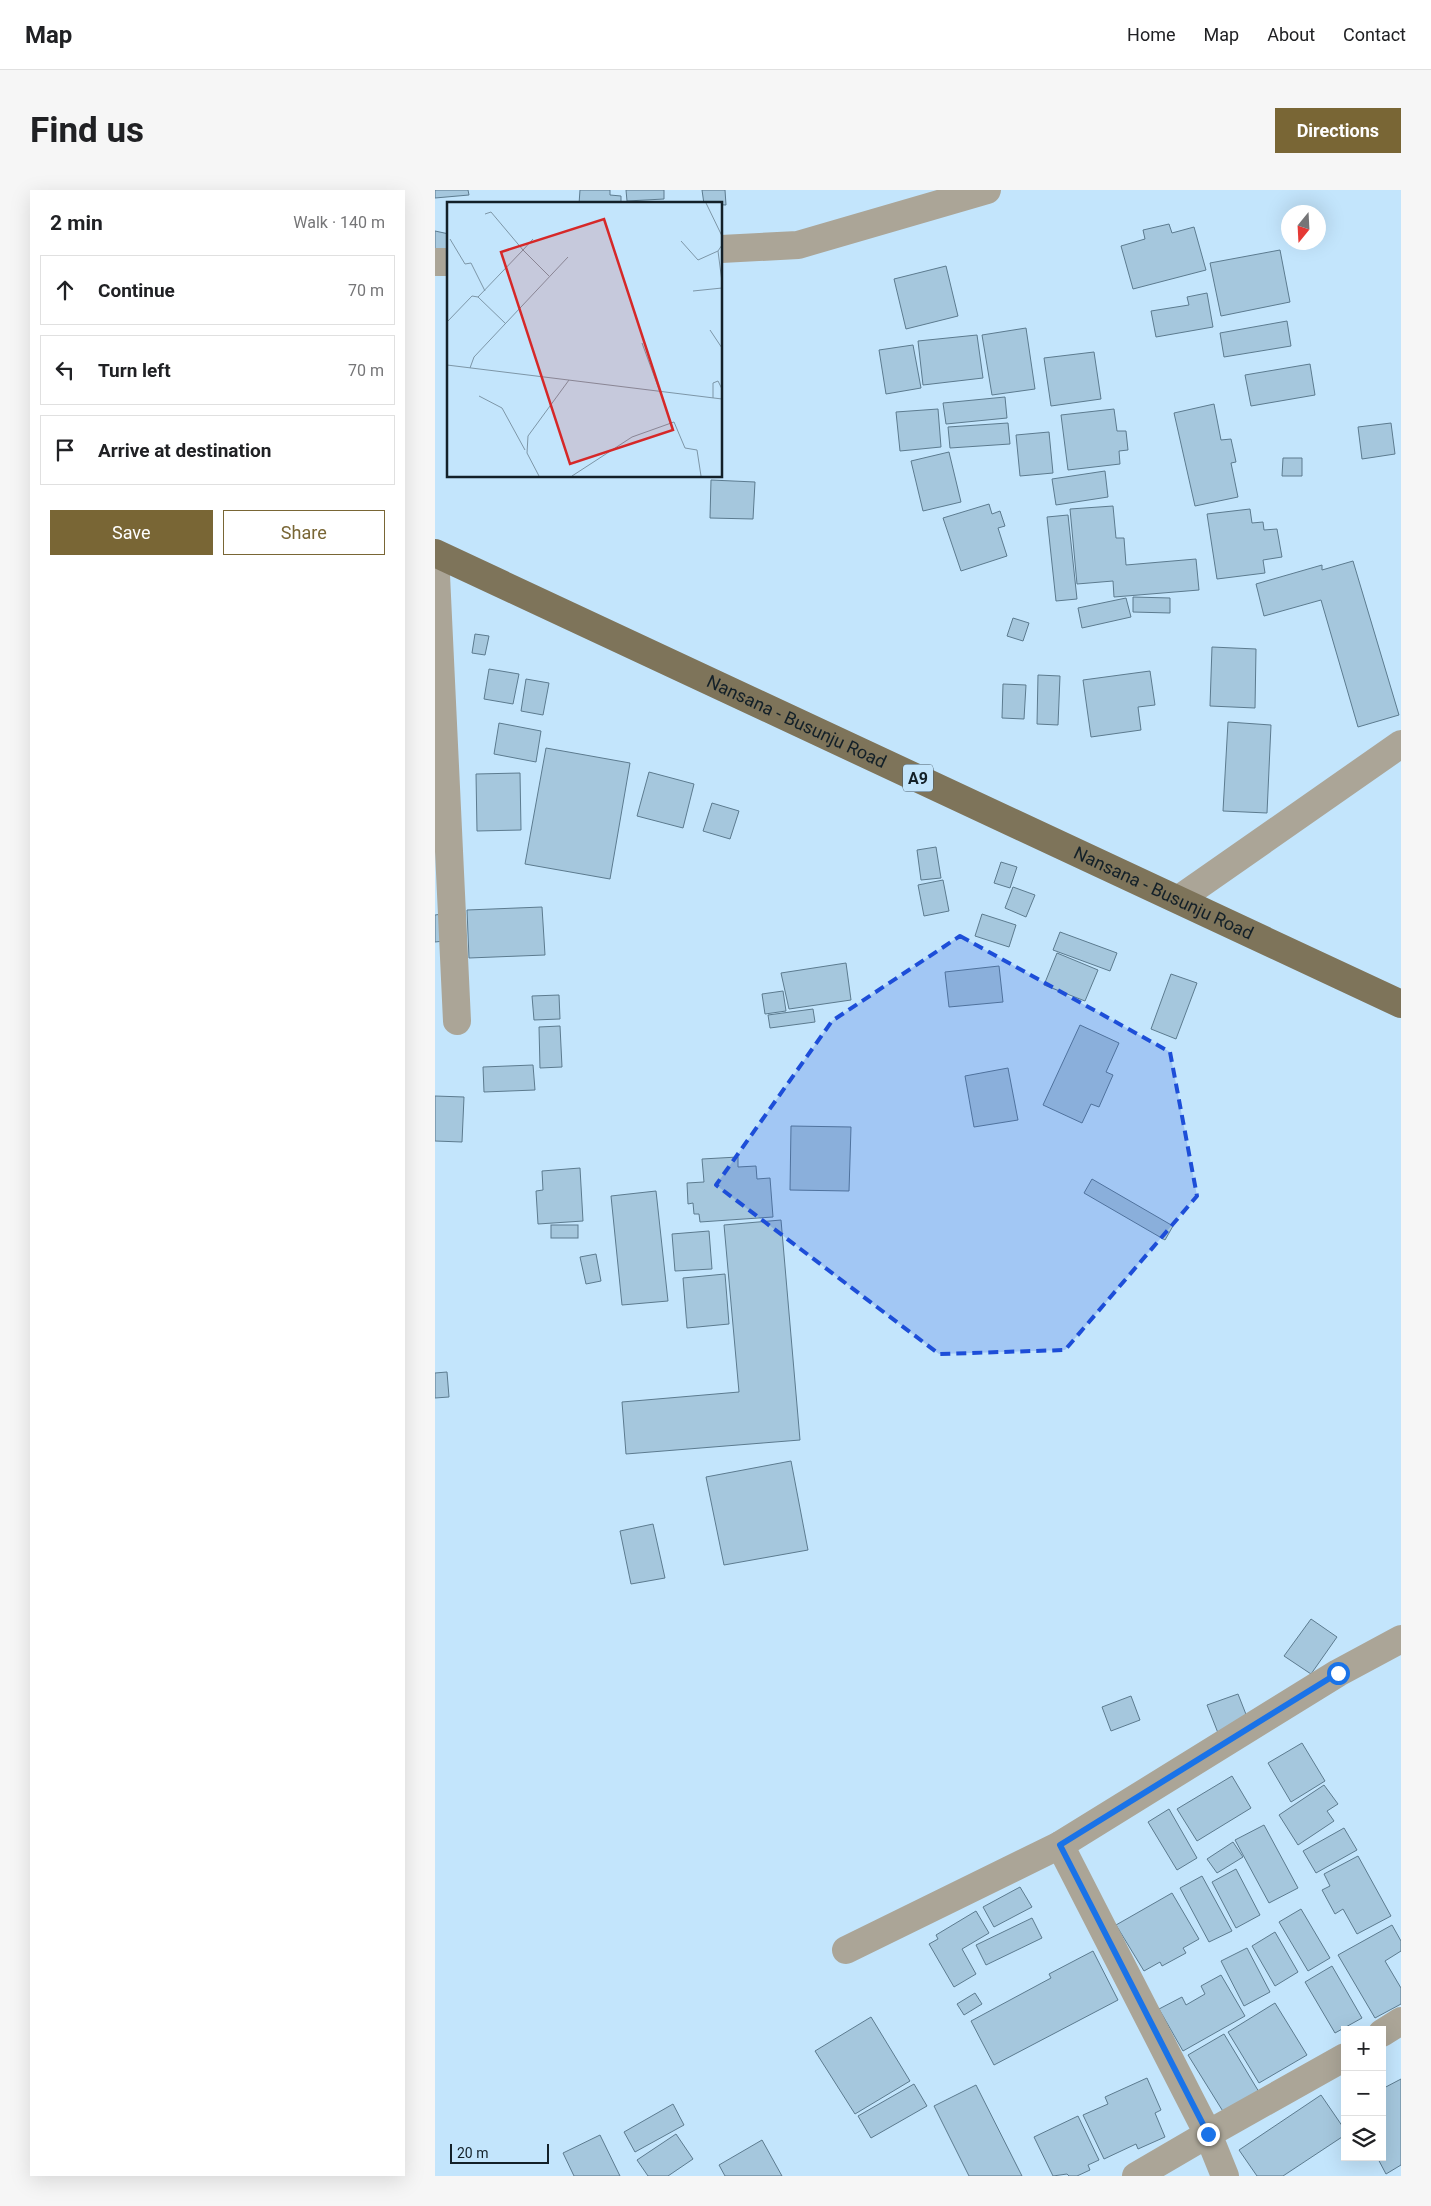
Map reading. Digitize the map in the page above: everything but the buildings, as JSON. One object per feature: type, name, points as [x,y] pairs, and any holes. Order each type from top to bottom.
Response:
[{"type":"main road","name":"Nansana - Busunju Road","points":[[435,553],[1401,1004]]},
{"type":"street","points":[[723,249],[798,245],[987,190]]},
{"type":"street","points":[[435,553],[457,1021]]},
{"type":"street","points":[[1179,900],[1401,744]]},
{"type":"street","points":[[846,1950],[1060,1845],[1338,1673],[1401,1639]]},
{"type":"street","points":[[1060,1845],[1208,2134],[1225,2176]]},
{"type":"street","points":[[1386,2030],[1401,2021]]},
{"type":"street","points":[[1137,2176],[1341,2059]]},
{"type":"highlighted area","points":[[960,936],[1170,1052],[1197,1196],[1065,1350],[939,1354],[716,1185],[832,1021]]},
{"type":"route","points":[[1208,2134],[1060,1845],[1338,1673]]}]
